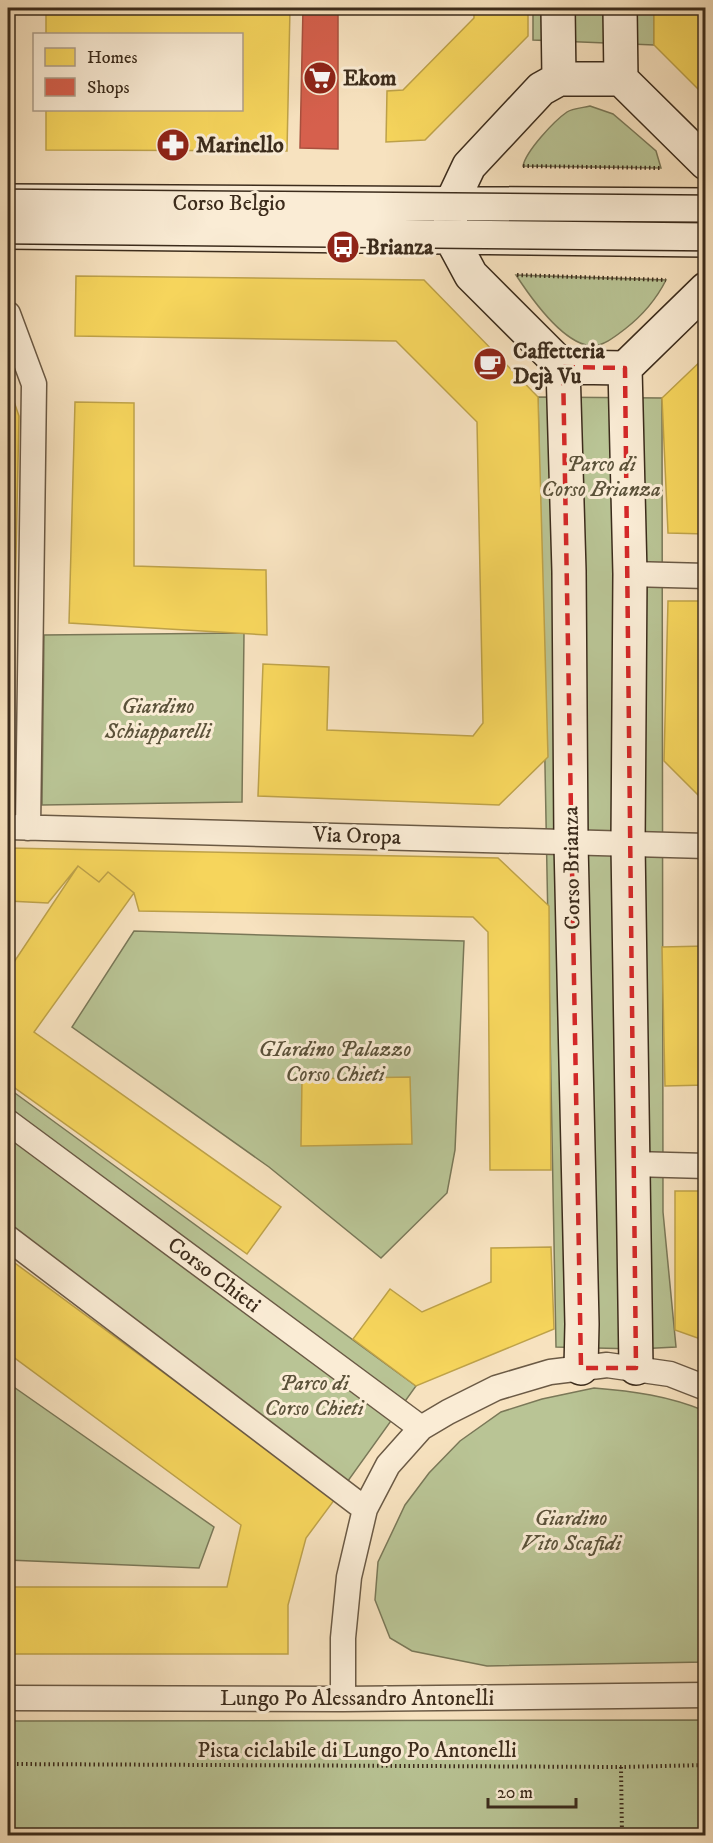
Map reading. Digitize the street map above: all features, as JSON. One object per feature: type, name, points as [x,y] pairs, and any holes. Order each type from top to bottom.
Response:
[{"type":"street","points":[[558,8],[559,79]]},
{"type":"street","points":[[620,8],[621,79],[705,163]]},
{"type":"street","points":[[621,79],[559,79],[541,89],[469,166],[451,204],[450,236],[471,275],[563,367],[625,368],[705,289]]},
{"type":"street","name":"Corso Belgio","points":[[8,201],[705,205]]},
{"type":"street","name":"Corso Belgio","points":[[8,232],[705,240]]},
{"type":"street","points":[[8,314],[34,384],[18,827]]},
{"type":"street","name":"Corso Brianza","points":[[563,367],[569,571],[571,843],[582,1324],[581,1368]]},
{"type":"street","points":[[625,368],[630,574],[628,844],[636,1368]]},
{"type":"street","points":[[630,574],[705,576]]},
{"type":"street","name":"Via Oropa","points":[[18,827],[705,846]]},
{"type":"street","name":"Corso Chieti","points":[[8,1122],[421,1428]]},
{"type":"street","points":[[633,1164],[705,1166]]},
{"type":"street","points":[[8,1238],[365,1509]]},
{"type":"street","points":[[343,1699],[343,1638],[349,1577],[365,1509],[388,1465],[421,1428],[496,1388],[550,1372],[608,1365],[670,1374],[705,1388]]},
{"type":"street","name":"Lungo Po Alessandro Antonelli","points":[[8,1698],[343,1699],[705,1695]]},
{"type":"path","points":[[525,158],[523,166],[662,168]]},
{"type":"path","points":[[516,275],[666,280]]},
{"type":"path","name":"Pista ciclabile di Lungo Po Antonelli","points":[[8,1764],[621,1767],[705,1765]]},
{"type":"path","points":[[621,1767],[622,1836]]},
{"type":"highlighted area","points":[[563,367],[625,368],[636,1368],[581,1368]]},
{"type":"green space","points":[[533,8],[654,8],[654,45],[533,40]]},
{"type":"green space","points":[[590,106],[613,114],[656,151],[661,168],[523,166],[535,145],[562,116],[572,110]]},
{"type":"green space","points":[[516,275],[666,280],[653,301],[632,324],[610,340],[592,346],[581,343],[559,329],[530,296]]},
{"type":"green space","name":"Parco di Corso Brianza","points":[[538,397],[662,398],[663,1212],[676,1347],[637,1349],[556,1347]]},
{"type":"green space","name":"Giardino Schiapparelli","points":[[244,633],[242,802],[42,805],[44,635]]},
{"type":"green space","name":"GIardino Palazzo Corso Chieti","points":[[134,931],[464,941],[455,1150],[447,1193],[381,1258],[269,1167],[72,1027]]},
{"type":"green space","name":"Parco di Corso Chieti","points":[[8,1088],[416,1386],[335,1499],[8,1243]]},
{"type":"green space","points":[[8,1383],[214,1527],[199,1568],[8,1560]]},
{"type":"green space","name":"Giardino Vito Scafidi","points":[[594,1388],[651,1395],[705,1411],[705,1662],[487,1666],[412,1651],[390,1638],[375,1600],[378,1562],[405,1505],[429,1473],[460,1441],[501,1412],[542,1399]]},
{"type":"green space","points":[[705,1720],[705,1835],[8,1835],[8,1721]]},
{"type":"building: Homes","points":[[46,8],[290,8],[287,151],[46,150],[46,111],[243,111],[243,33],[46,33]]},
{"type":"building: Homes","points":[[474,8],[528,8],[528,36],[425,140],[386,142],[387,91],[403,90],[474,18]]},
{"type":"building: Homes","points":[[654,8],[706,8],[706,97],[654,45]]},
{"type":"building: Homes","points":[[76,276],[424,280],[538,397],[548,757],[499,805],[258,796],[263,664],[329,667],[327,730],[473,736],[483,723],[477,422],[396,341],[75,336]]},
{"type":"building: Homes","points":[[706,356],[706,534],[668,533],[662,398]]},
{"type":"building: Homes","points":[[8,384],[19,416],[11,786],[8,786]]},
{"type":"building: Homes","points":[[75,402],[134,403],[134,566],[266,570],[267,635],[69,623]]},
{"type":"building: Homes","points":[[668,601],[706,601],[706,803],[664,761]]},
{"type":"building: Homes","points":[[8,848],[498,858],[549,906],[551,1170],[490,1170],[488,932],[473,917],[139,911],[134,893],[108,872],[99,882],[78,866],[48,903],[8,901]]},
{"type":"building: Homes","points":[[78,866],[99,882],[108,872],[134,893],[34,1032],[281,1207],[247,1254],[8,1083],[8,971]]},
{"type":"building: Homes","points":[[706,946],[706,1085],[665,1086],[662,947]]},
{"type":"building: Homes","points":[[410,1077],[412,1144],[301,1146],[302,1079]]},
{"type":"building: Homes","points":[[675,1191],[706,1191],[706,1341],[675,1330]]},
{"type":"building: Homes","points":[[551,1247],[554,1329],[416,1386],[353,1339],[390,1289],[422,1312],[491,1282],[491,1248]]},
{"type":"building: Homes","points":[[8,1258],[335,1499],[306,1538],[288,1605],[288,1654],[8,1654],[8,1587],[227,1587],[241,1525],[8,1353]]},
{"type":"building: Shops","name":"Ekom","points":[[303,8],[338,8],[338,149],[300,148]]},
{"type":"tram line","points":[[8,189],[706,195]]},
{"type":"tram line","points":[[8,244],[706,251]]},
{"type":"place","name":"Ekom","points":[[320,78]]},
{"type":"place","name":"Marinello","points":[[173,145]]},
{"type":"place","name":"Brianza","points":[[343,247]]},
{"type":"place","name":"Caffetteria Dejà Vu","points":[[490,364]]}]
